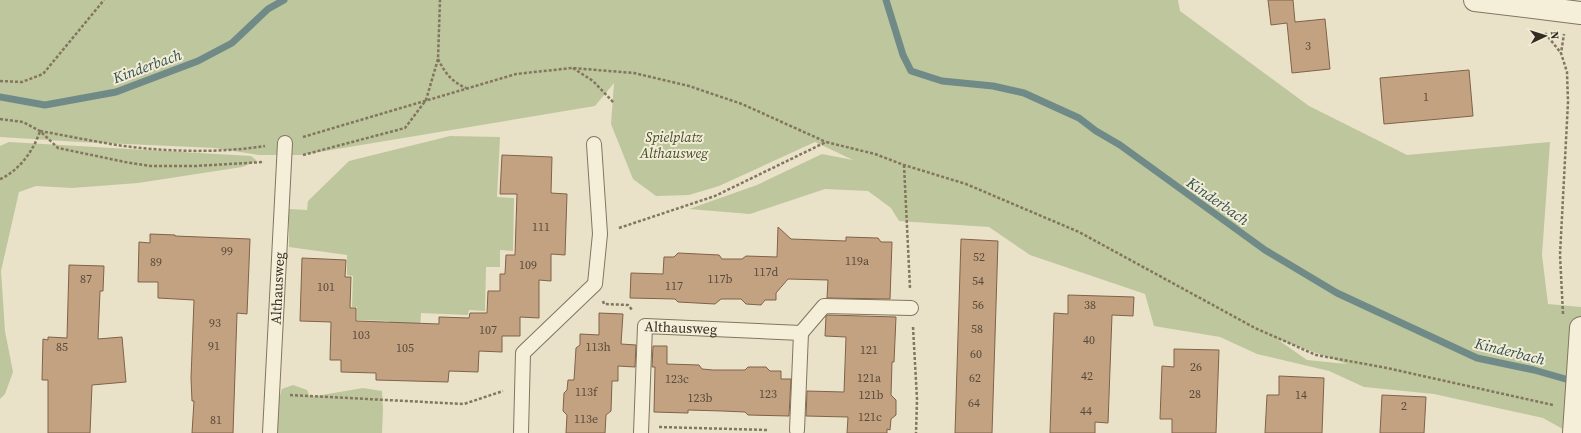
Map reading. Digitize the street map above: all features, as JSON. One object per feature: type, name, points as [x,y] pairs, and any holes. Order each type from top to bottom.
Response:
[{"type":"street","points":[[1475,0],[1575,12]]},
{"type":"street","points":[[1570,418],[1578,363],[1581,328]]},
{"type":"lane","name":"Althausweg","points":[[270,433],[285,143]]},
{"type":"lane","points":[[522,433],[524,353],[595,284],[600,234],[594,144]]},
{"type":"lane","points":[[797,430],[801,333],[824,306],[911,308]]},
{"type":"lane","name":"Althausweg","points":[[641,430],[644,326],[801,333]]},
{"type":"path","points":[[0,81],[22,82],[43,74],[104,0]]},
{"type":"path","points":[[0,119],[23,122],[40,131],[58,148],[150,166],[218,165],[284,160],[405,128],[426,100],[438,59],[440,0]]},
{"type":"path","points":[[1563,315],[1560,255],[1568,102],[1567,72],[1561,54],[1575,12]]},
{"type":"path","points":[[438,59],[445,72],[456,84],[467,88]]},
{"type":"path","points":[[572,68],[593,81],[614,103]]},
{"type":"path","points":[[40,131],[125,146],[193,151],[243,150],[285,143],[516,74],[572,68],[634,73],[689,86],[742,104],[826,142],[875,154],[904,165],[966,184],[1079,232],[1255,328],[1316,354],[1387,368],[1570,418]]},
{"type":"path","points":[[0,179],[6,176],[26,158],[36,142],[40,131]]},
{"type":"path","points":[[600,234],[715,196],[826,142]]},
{"type":"path","points":[[595,284],[604,304],[628,305],[644,326]]},
{"type":"path","points":[[272,394],[464,404],[522,385]]},
{"type":"path","points":[[641,430],[768,430]]},
{"type":"green space","name":"Spielplatz Althausweg","points":[[0,0],[1178,0],[1180,11],[1309,106],[1407,155],[1550,142],[1542,255],[1548,304],[1581,307],[1581,433],[1570,433],[1543,418],[1434,394],[1364,387],[1329,371],[1257,354],[1220,337],[1154,326],[1145,294],[1030,255],[989,227],[899,221],[891,208],[868,191],[825,189],[750,214],[689,209],[757,185],[822,154],[853,160],[815,142],[719,186],[689,195],[656,196],[633,179],[611,124],[614,83],[595,106],[301,155],[259,155],[215,148],[0,137]],"holes":[[[1277,339],[1347,364],[1307,360]]]},
{"type":"green space","points":[[450,136],[500,137],[497,197],[514,198],[513,251],[500,250],[500,267],[486,267],[485,311],[469,310],[468,315],[421,313],[420,329],[390,328],[389,321],[357,320],[357,307],[352,307],[353,276],[347,275],[347,255],[289,247],[289,209],[307,210],[308,201],[349,161]]},
{"type":"green space","points":[[9,142],[251,156],[257,161],[242,167],[138,183],[72,188],[36,186],[19,192],[1,271],[5,331],[13,372],[5,394],[0,399],[0,146]]},
{"type":"green space","points":[[293,385],[307,390],[310,397],[363,388],[382,391],[382,433],[276,433],[278,402],[282,389]]},
{"type":"building","points":[[1268,0],[1293,0],[1295,22],[1325,19],[1330,69],[1292,73],[1287,23],[1271,25]]},
{"type":"building","points":[[1469,70],[1473,116],[1384,124],[1380,78]]},
{"type":"building","points":[[502,155],[552,157],[551,193],[567,194],[565,255],[551,254],[551,281],[539,280],[539,318],[520,317],[520,336],[502,336],[502,352],[479,351],[478,372],[449,371],[448,382],[376,380],[376,373],[341,372],[341,360],[330,360],[331,322],[300,321],[302,258],[346,260],[345,277],[351,277],[350,308],[356,308],[356,321],[439,324],[439,317],[469,318],[470,313],[487,313],[488,291],[500,291],[500,274],[505,274],[506,255],[515,255],[517,194],[500,194]]},
{"type":"building","points":[[778,227],[791,239],[846,241],[846,237],[878,238],[881,242],[892,242],[890,299],[827,298],[828,280],[788,279],[776,293],[776,300],[765,300],[761,305],[746,304],[741,299],[721,299],[715,304],[678,302],[675,299],[630,298],[631,273],[663,274],[664,257],[674,257],[678,253],[719,255],[722,259],[742,259],[746,256],[777,257]]},
{"type":"building","points":[[150,234],[250,239],[247,314],[237,313],[233,433],[192,433],[194,401],[192,401],[191,378],[194,300],[158,298],[158,282],[138,282],[139,242],[150,243]]},
{"type":"building","points":[[961,239],[998,241],[992,433],[955,433]]},
{"type":"building","points":[[69,265],[104,266],[103,291],[100,291],[98,339],[122,337],[126,382],[92,385],[90,433],[48,433],[48,380],[42,380],[43,339],[48,340],[48,337],[67,338]]},
{"type":"building","points":[[1068,295],[1134,297],[1133,316],[1112,315],[1108,423],[1095,422],[1095,433],[1050,433],[1054,313],[1068,314]]},
{"type":"building","points":[[599,313],[623,314],[621,344],[636,345],[635,367],[618,366],[618,381],[612,381],[611,411],[606,415],[605,433],[566,433],[567,415],[563,411],[564,393],[567,390],[568,380],[574,380],[576,348],[580,345],[580,334],[599,335]]},
{"type":"building","points":[[826,316],[896,317],[891,395],[896,400],[896,415],[891,419],[890,430],[887,429],[887,433],[847,433],[848,417],[806,416],[807,391],[844,392],[846,337],[825,336]]},
{"type":"building","points":[[653,346],[667,346],[667,364],[699,365],[702,369],[713,370],[745,370],[748,367],[766,367],[770,371],[781,371],[781,379],[791,379],[789,416],[748,415],[745,412],[722,411],[688,410],[688,413],[654,412],[655,367],[652,367]]},
{"type":"building","points":[[1174,349],[1219,350],[1216,433],[1172,433],[1172,419],[1160,419],[1162,366],[1174,367]]},
{"type":"building","points":[[1279,376],[1324,378],[1322,433],[1265,433],[1267,395],[1279,395]]},
{"type":"building","points":[[1382,395],[1426,397],[1424,433],[1380,433]]},
{"type":"waterway","name":"Kinderbach","points":[[0,97],[45,105],[116,92],[198,61],[232,43],[268,9],[284,0]]},
{"type":"waterway","name":"Kinderbach","points":[[886,0],[903,55],[911,71],[942,81],[993,86],[1024,93],[1079,118],[1096,131],[1120,145],[1265,250],[1337,293],[1477,358],[1534,370],[1576,382]]}]
